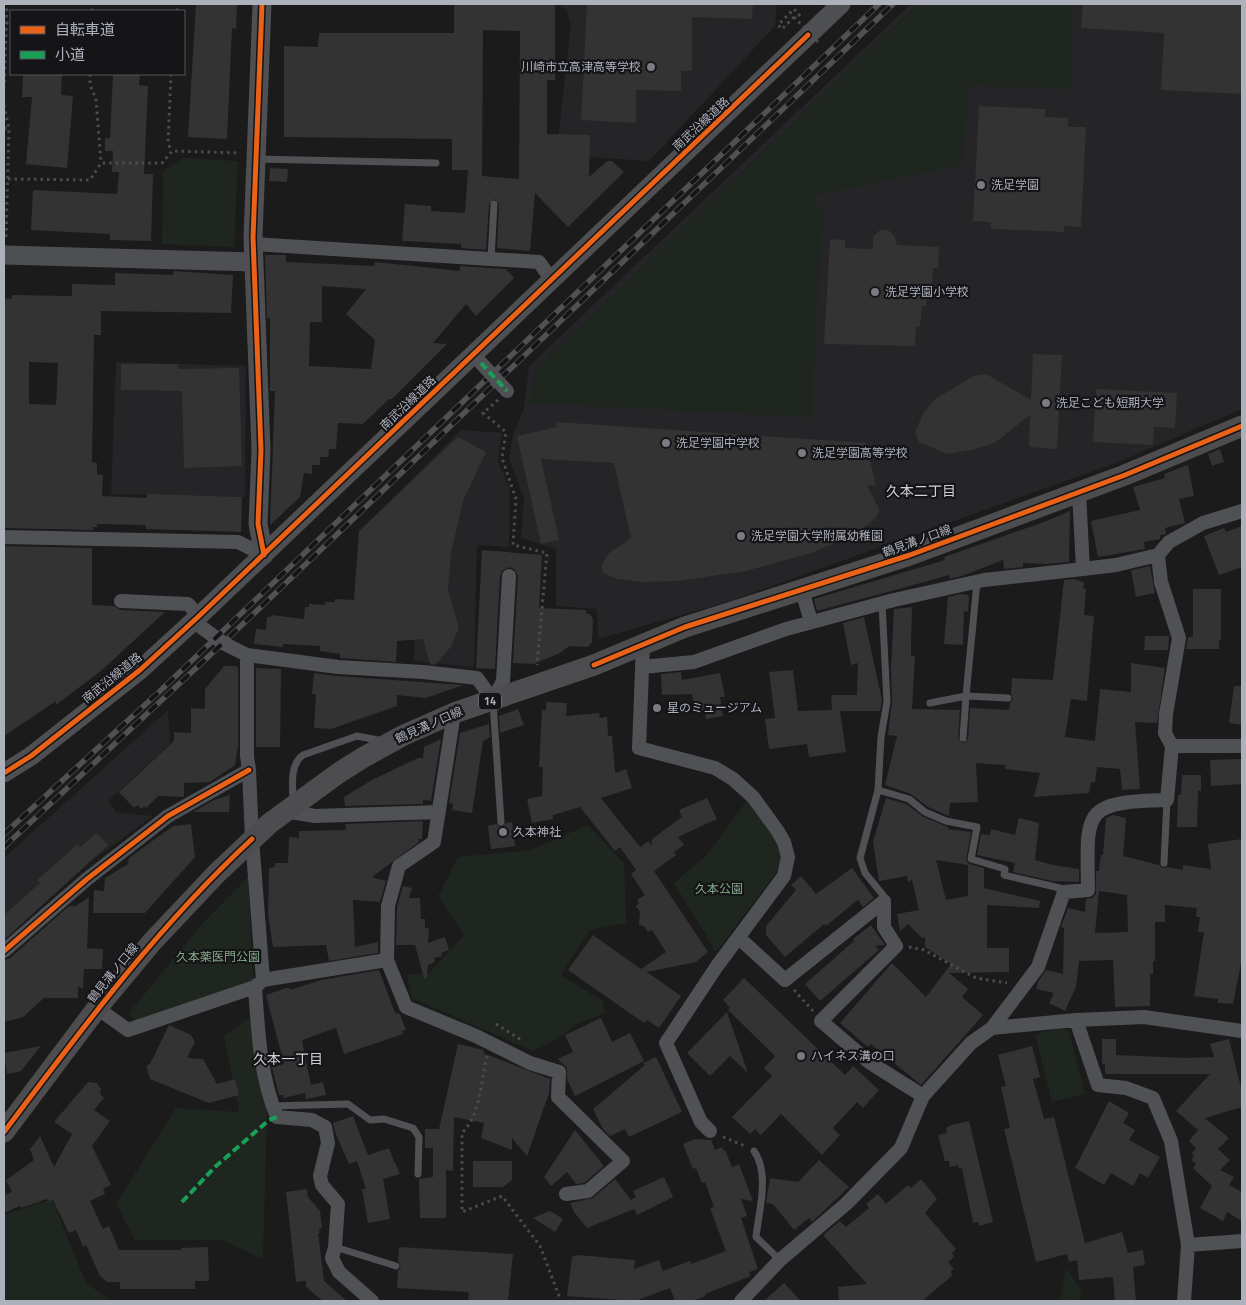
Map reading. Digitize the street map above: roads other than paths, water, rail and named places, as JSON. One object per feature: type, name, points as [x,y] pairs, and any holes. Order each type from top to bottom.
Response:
[{"type":"main road","name":"鶴見溝ノ口線","points":[[4,1132],[97,1008],[152,942],[252,839],[289,808],[340,772],[389,743],[454,713],[594,664],[685,627],[910,555],[1125,475],[1242,426]]},
{"type":"street","points":[[262,4],[249,156],[261,450],[258,524],[264,555]]},
{"type":"street","name":"南武沿線道路","points":[[4,773],[32,756],[133,675],[196,618],[841,4]]},
{"type":"street","points":[[5,251],[253,253],[491,259],[539,262],[551,278]]},
{"type":"street","points":[[481,363],[507,391]]},
{"type":"street","points":[[1078,492],[1083,569]]},
{"type":"street","points":[[642,667],[694,662],[811,622],[882,603],[977,582],[1116,565],[1158,555],[1169,542],[1203,523],[1242,511]]},
{"type":"street","points":[[4,537],[238,542],[264,555]]},
{"type":"street","points":[[741,1301],[780,1260],[846,1204],[901,1148],[923,1096],[971,1043],[992,1028],[1038,967],[1064,892],[1088,890],[1088,840],[1090,824],[1095,813],[1105,806],[1119,802],[1167,800],[1172,746],[1165,732],[1179,638],[1161,582],[1158,555]]},
{"type":"street","points":[[122,601],[188,604],[196,618],[223,643],[247,655],[338,667],[423,672],[477,678],[493,700],[503,681],[509,576]]},
{"type":"street","points":[[802,590],[811,622]]},
{"type":"street","points":[[644,644],[639,748],[715,768],[733,779],[753,797],[784,842],[788,857],[784,876],[666,1042],[701,1122],[710,1131]]},
{"type":"street","points":[[247,655],[246,756],[249,770],[259,984],[259,1050],[272,1106],[277,1117],[312,1120],[324,1127],[328,1143],[320,1176],[322,1186],[338,1204],[335,1247],[332,1258],[338,1272],[372,1301]]},
{"type":"street","points":[[454,713],[434,842],[399,866],[388,906],[387,960],[406,1007],[491,1043],[530,1063],[559,1072],[558,1097],[623,1161],[588,1191],[566,1194]]},
{"type":"street","points":[[1172,746],[1242,746]]},
{"type":"street","points":[[4,951],[87,879],[168,816],[249,770]]},
{"type":"street","points":[[289,808],[315,816],[439,812]]},
{"type":"street","points":[[739,938],[785,980],[884,901]]},
{"type":"street","points":[[884,901],[884,927],[896,946],[821,1021],[869,1062],[923,1096]]},
{"type":"street","points":[[97,1008],[128,1030],[259,984],[387,960]]},
{"type":"street","points":[[992,1028],[1076,1020],[1144,1018],[1242,1032]]},
{"type":"street","points":[[1076,1020],[1098,1085],[1126,1088],[1152,1098],[1171,1141],[1188,1245],[1184,1301]]},
{"type":"street","points":[[1188,1245],[1242,1241]]},
{"type":"lane","points":[[249,156],[436,163]]},
{"type":"lane","points":[[491,259],[494,204]]},
{"type":"lane","points":[[963,738],[977,582]]},
{"type":"lane","points":[[882,603],[887,702],[881,737],[878,790],[860,858],[865,873],[883,895],[884,901]]},
{"type":"lane","points":[[930,703],[966,696],[1008,698]]},
{"type":"lane","points":[[493,700],[501,822]]},
{"type":"lane","points":[[289,808],[294,766],[304,755],[357,736],[370,737],[389,743]]},
{"type":"lane","points":[[878,790],[909,799],[925,812],[946,820],[977,827],[971,859],[1005,868],[1004,875],[1060,888],[1064,892]]},
{"type":"lane","points":[[1164,863],[1167,800]]},
{"type":"lane","points":[[272,1106],[348,1104],[370,1120],[384,1119],[413,1128],[419,1137],[418,1174]]},
{"type":"lane","points":[[754,1151],[761,1161],[763,1176],[756,1237],[780,1260]]},
{"type":"lane","points":[[335,1247],[396,1266]]},
{"type":"railway","points":[[4,834],[159,692],[879,4]]},
{"type":"railway","points":[[4,847],[223,643],[893,4]]},
{"type":"place","name":"川崎市立高津高等学校","points":[[651,67]]},
{"type":"place","name":"洗足学園","points":[[981,185]]},
{"type":"place","name":"洗足学園小学校","points":[[875,292]]},
{"type":"place","name":"洗足こども短期大学","points":[[1046,403]]},
{"type":"place","name":"洗足学園中学校","points":[[666,443]]},
{"type":"place","name":"洗足学園高等学校","points":[[802,453]]},
{"type":"place","name":"洗足学園大学附属幼稚園","points":[[741,536]]},
{"type":"place","name":"星のミュージアム","points":[[657,708]]},
{"type":"place","name":"久本神社","points":[[503,832]]},
{"type":"place","name":"ハイネス溝の口","points":[[801,1056]]},
{"type":"district","name":"久本二丁目","points":[[921,491]]},
{"type":"district","name":"久本一丁目","points":[[288,1059]]},
{"type":"park label","name":"久本公園","points":[[719,889]]},
{"type":"park label","name":"久本薬医門公園","points":[[218,957]]}]
